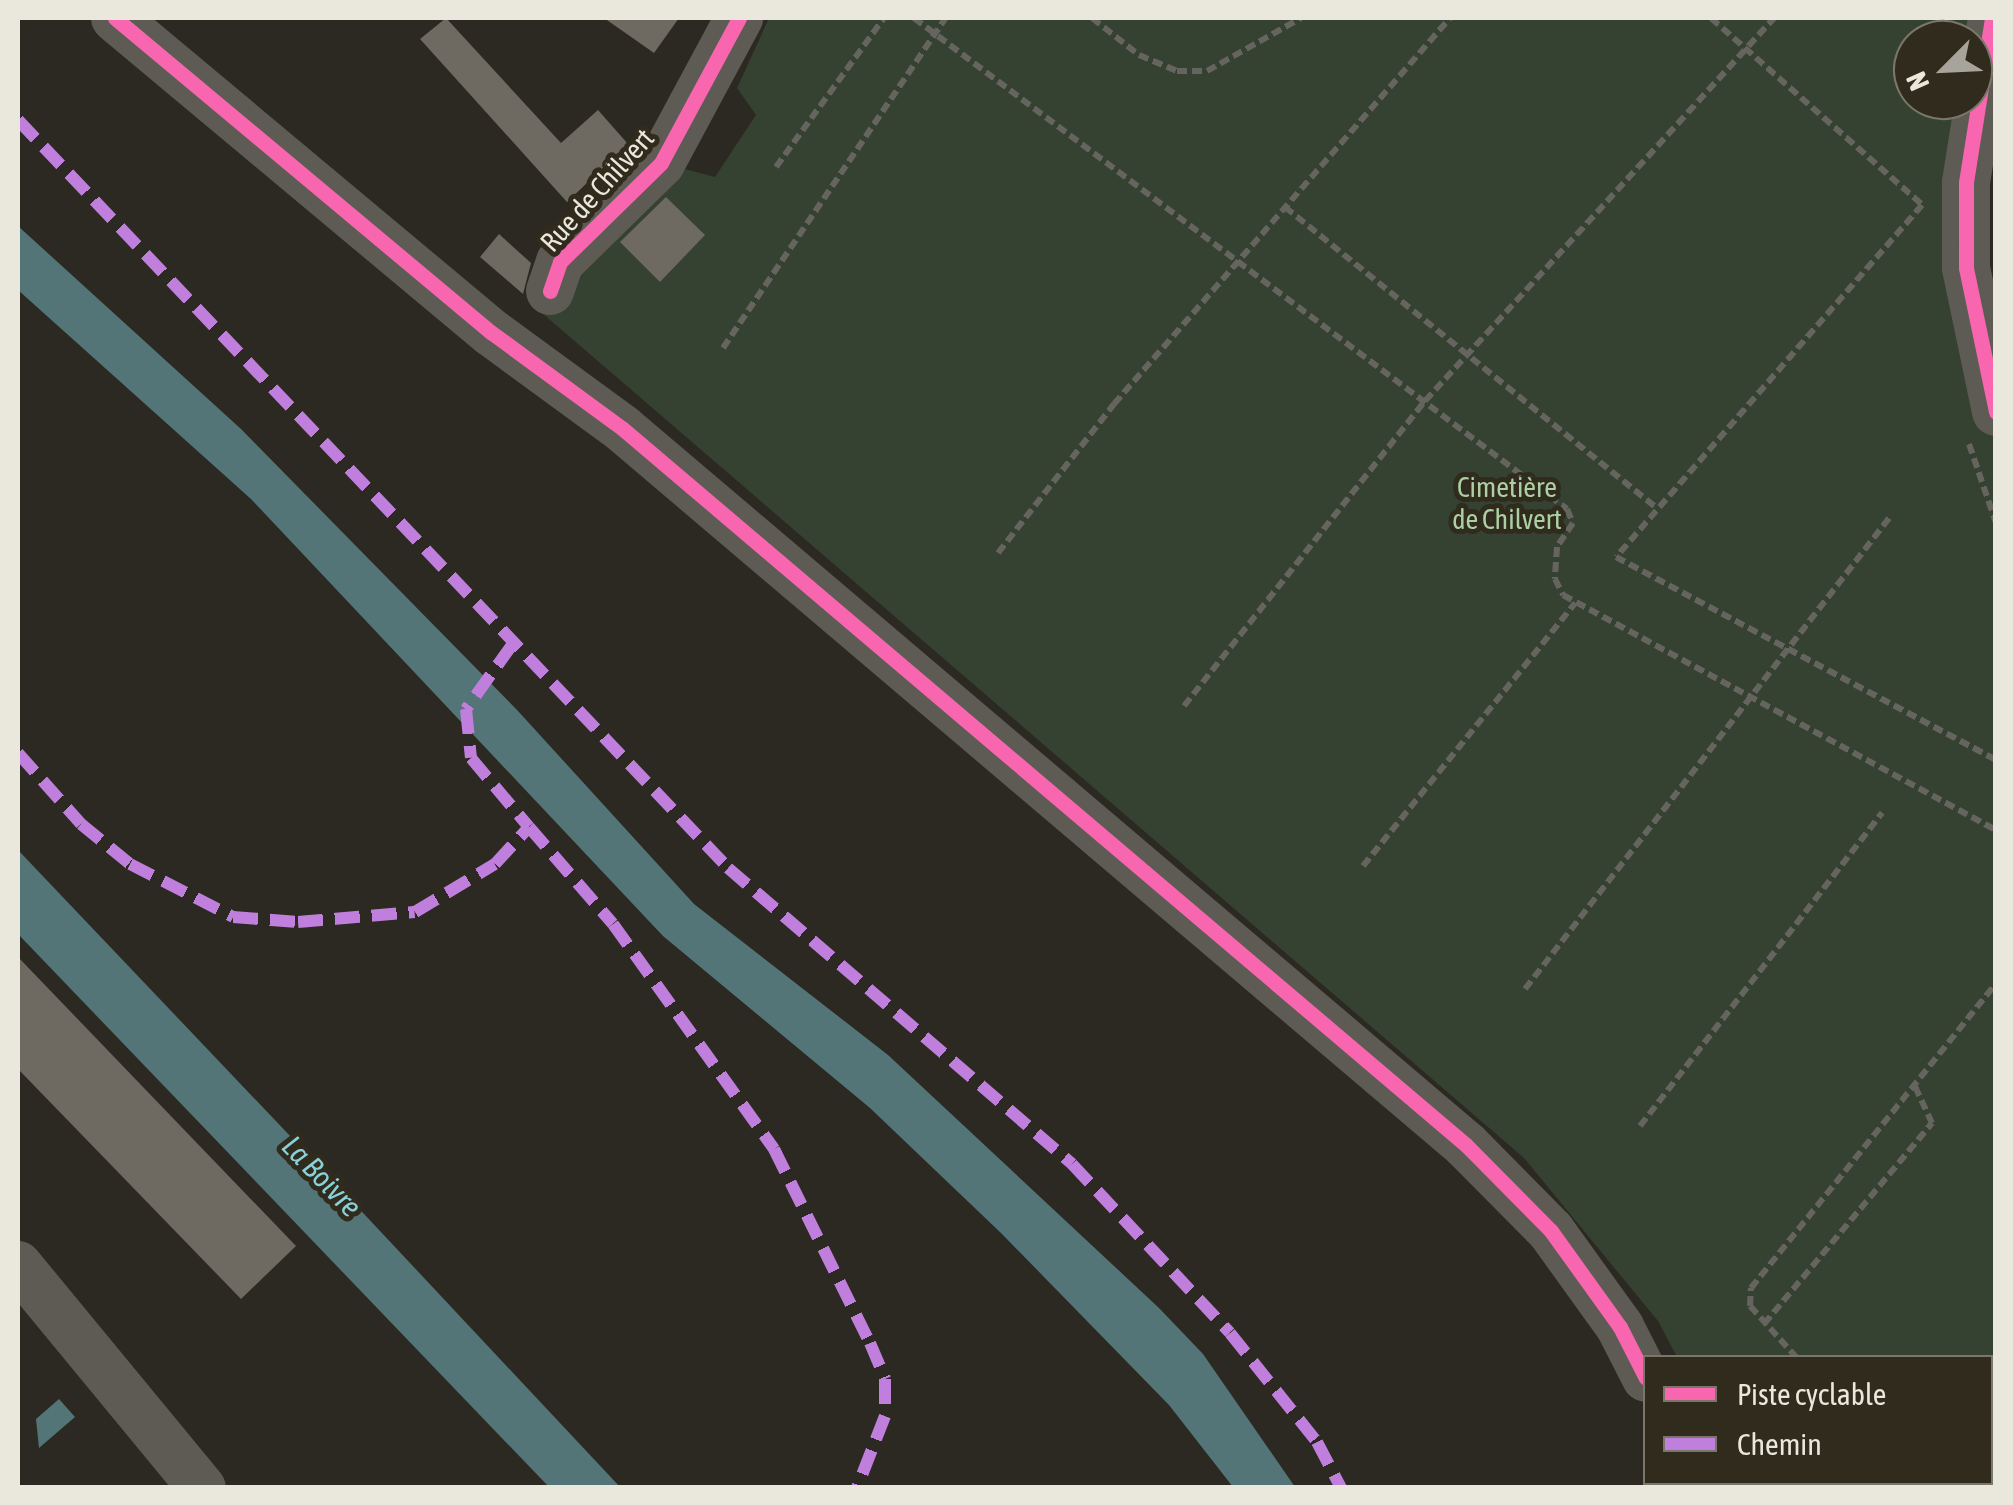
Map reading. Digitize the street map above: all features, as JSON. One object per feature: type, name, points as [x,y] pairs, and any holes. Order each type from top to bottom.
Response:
[{"type":"street","points":[[115,18],[492,333],[623,429],[1466,1144],[1551,1231],[1620,1327],[1643,1372]]},
{"type":"street","name":"Rue de Chilvert","points":[[550,291],[560,262],[662,163],[739,18]]},
{"type":"street","points":[[1992,18],[1966,183],[1996,412]]},
{"type":"street","points":[[18,1264],[202,1488]]},
{"type":"path","points":[[776,167],[884,18]]},
{"type":"path","points":[[914,18],[938,31],[1567,508],[1573,523],[1556,547],[1555,579],[1576,603],[1754,694],[1996,830]]},
{"type":"path","points":[[724,348],[946,18]]},
{"type":"path","points":[[1092,18],[1139,55],[1177,71],[1208,72],[1301,18]]},
{"type":"path","points":[[998,554],[1284,207],[1450,18]]},
{"type":"path","points":[[1711,18],[1922,206],[1616,557],[1784,653],[1996,760]]},
{"type":"path","points":[[1184,706],[1425,400],[1774,18]]},
{"type":"path","points":[[1284,207],[1464,358],[1657,508]]},
{"type":"path","points":[[1525,988],[1890,517]]},
{"type":"path","points":[[1363,866],[1576,603]]},
{"type":"path","points":[[1640,1126],[1882,814]]},
{"type":"path","points":[[1794,1355],[1750,1306],[1751,1288],[1913,1082],[1996,984]]},
{"type":"path","points":[[1764,1324],[1932,1123],[1913,1082]]},
{"type":"green space","name":"Cimetière de Chilvert","points":[[769,18],[1977,18],[1893,20],[1893,120],[1965,120],[1995,449],[1995,1487],[1743,1487],[1993,1485],[1993,1355],[1676,1355],[1658,1321],[1524,1158],[542,313],[681,168],[715,177],[756,115],[737,88]]},
{"type":"water","points":[[18,226],[241,429],[518,711],[694,904],[888,1055],[1159,1308],[1203,1354],[1295,1487],[1233,1487],[1169,1405],[1002,1234],[870,1108],[663,936],[251,499],[18,290]]},
{"type":"water","name":"La Boivre","points":[[18,850],[620,1487],[549,1487],[18,934]]},
{"type":"water","points":[[59,1399],[75,1417],[39,1448],[36,1419]]},
{"type":"building","points":[[446,18],[561,143],[598,110],[628,144],[567,202],[420,39]]},
{"type":"building","points":[[604,18],[679,18],[654,53]]},
{"type":"building","points":[[666,197],[705,235],[660,282],[620,242]]},
{"type":"building","points":[[499,234],[531,263],[523,294],[480,257]]},
{"type":"building","points":[[18,957],[296,1246],[241,1299],[18,1069]]},
{"type":"marked path","points":[[18,120],[728,868],[1072,1164],[1230,1333],[1317,1442],[1341,1488]]},
{"type":"marked path","points":[[512,645],[466,709],[471,758],[529,827]]},
{"type":"marked path","points":[[18,753],[81,824],[130,864],[233,917],[298,922],[415,912],[495,864],[529,827],[613,924],[774,1149],[885,1379],[885,1416],[857,1488]]},
{"type":"cycle path","points":[[115,18],[492,333],[623,429],[1466,1145],[1551,1231],[1620,1327],[1643,1372]]},
{"type":"cycle path","points":[[550,291],[560,262],[661,163],[739,18]]},
{"type":"cycle path","points":[[1992,18],[1966,183],[1966,268],[1996,412]]}]
